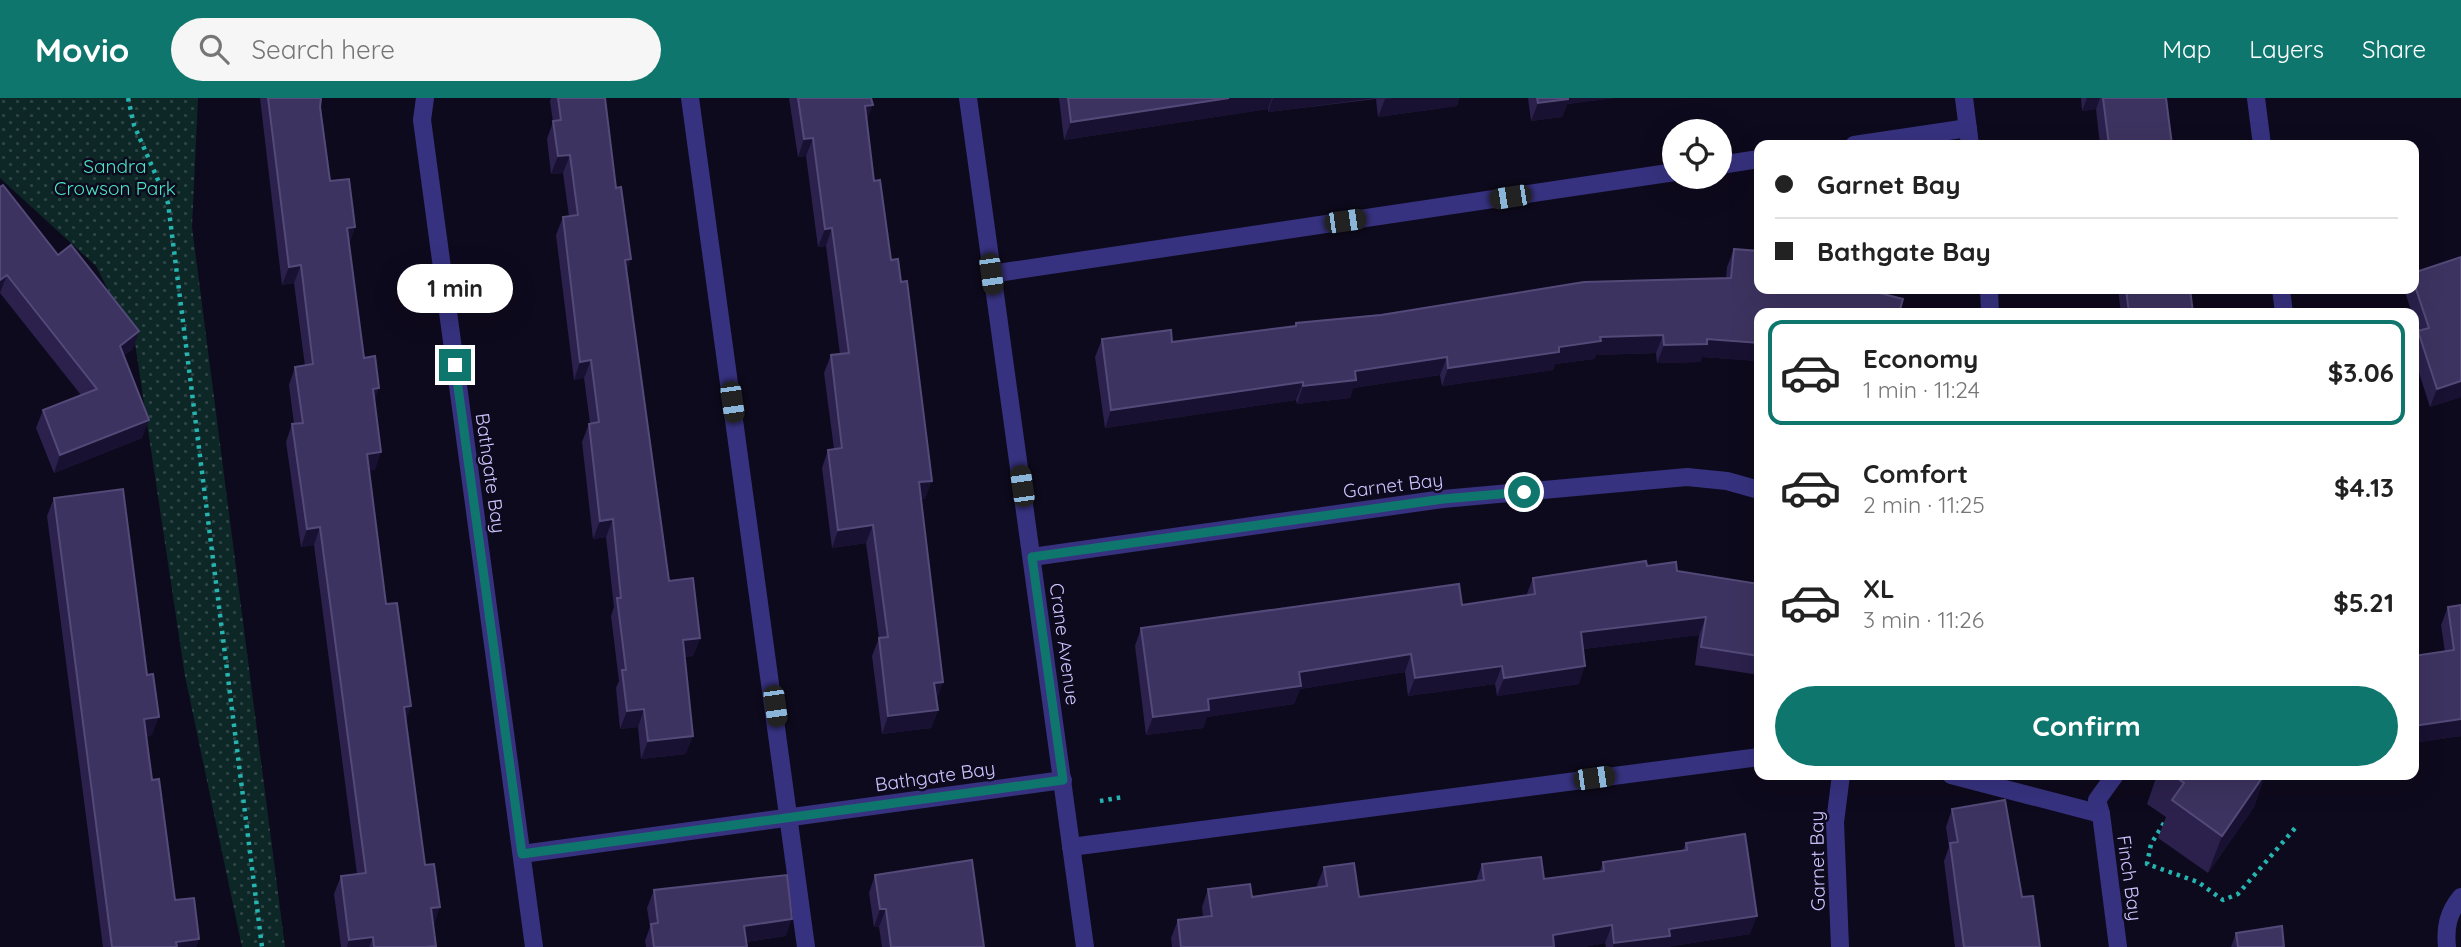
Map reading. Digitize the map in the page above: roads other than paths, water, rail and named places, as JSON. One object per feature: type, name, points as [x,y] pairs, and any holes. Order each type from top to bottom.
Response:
[{"type":"street","name":"Bathgate Bay","points":[[425,98],[422,120],[534,947]]},
{"type":"street","points":[[690,98],[806,947]]},
{"type":"street","name":"Crane Avenue","points":[[968,98],[1085,947]]},
{"type":"street","points":[[1926,140],[1969,137],[1964,98]]},
{"type":"street","points":[[2256,98],[2261,140]]},
{"type":"street","points":[[1732,163],[1754,160]]},
{"type":"street","points":[[991,274],[1662,174]]},
{"type":"street","name":"Garnet Bay","points":[[1032,557],[1443,499],[1687,477],[1727,481],[1754,489]]},
{"type":"street","points":[[1071,847],[1754,758]]},
{"type":"street","name":"Bathgate Bay","points":[[522,854],[1063,780]]},
{"type":"street","name":"Garnet Bay","points":[[1840,780],[1835,822],[1840,947]]},
{"type":"street","points":[[1970,780],[2101,814]]},
{"type":"street","points":[[2101,814],[2097,800],[2111,780]]},
{"type":"street","name":"Finch Bay","points":[[2101,814],[2118,947]]},
{"type":"street","points":[[2447,947],[2445,929],[2452,908],[2461,897]]},
{"type":"park label","name":"Sandra Crowson Park","points":[[115,177]]}]
